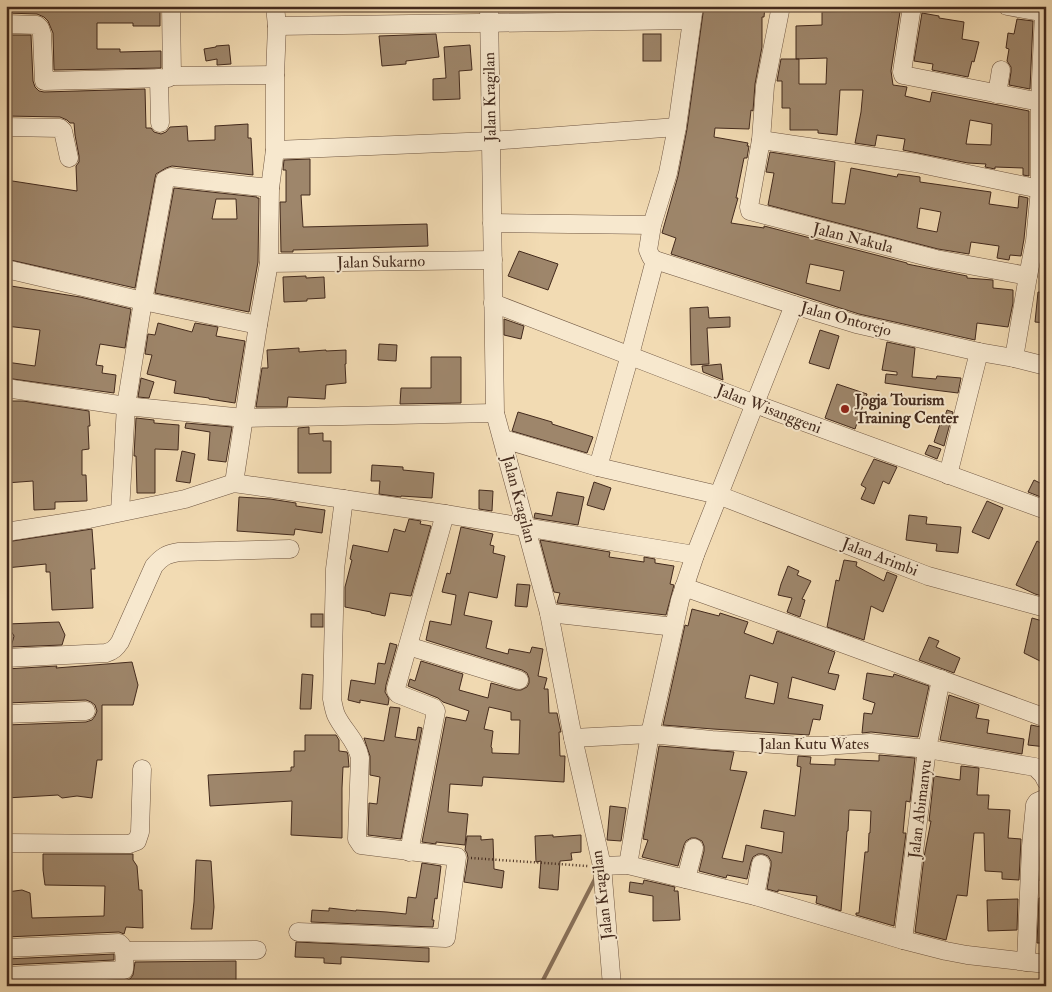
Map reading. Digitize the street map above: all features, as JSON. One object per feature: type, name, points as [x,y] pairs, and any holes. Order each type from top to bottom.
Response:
[{"type":"street","points":[[160,123],[171,6]]},
{"type":"street","points":[[234,483],[269,264],[270,188],[275,150],[277,26],[275,6]]},
{"type":"street","points":[[781,6],[765,86],[761,140],[916,164],[1040,189]]},
{"type":"street","points":[[912,6],[903,75],[1040,102]]},
{"type":"street","points":[[1007,6],[1045,12],[1040,102],[1040,189],[1035,241],[1014,358]]},
{"type":"street","points":[[277,26],[489,15],[692,13],[677,127],[668,173],[652,225],[648,250],[653,258],[630,355],[598,467]]},
{"type":"street","name":"Jalan Kragilan","points":[[489,15],[496,413],[548,614],[602,866],[612,986]]},
{"type":"street","points":[[6,24],[37,25],[40,28],[42,34],[44,81],[275,75]]},
{"type":"street","points":[[997,94],[1001,70]]},
{"type":"street","points":[[275,150],[491,141],[677,127]]},
{"type":"street","points":[[6,128],[60,128],[63,131],[69,158]]},
{"type":"street","name":"Jalan Nakula","points":[[761,140],[749,207],[750,211],[936,259],[1028,276]]},
{"type":"street","points":[[120,512],[126,406],[165,180],[171,177],[270,188]]},
{"type":"street","points":[[492,223],[652,225]]},
{"type":"street","name":"Jalan Ontorejo","points":[[653,258],[856,324],[1046,366]]},
{"type":"street","name":"Jalan Sukarno","points":[[269,264],[493,260]]},
{"type":"street","points":[[6,269],[143,301],[258,325]]},
{"type":"street","name":"Jalan Wisanggeni","points":[[494,303],[755,404],[1046,510]]},
{"type":"street","points":[[628,865],[650,734],[684,587],[718,495],[794,305]]},
{"type":"street","points":[[948,475],[979,352]]},
{"type":"street","points":[[6,388],[126,406],[244,418],[496,413]]},
{"type":"street","name":"Jalan Arimbi","points":[[503,439],[598,467],[718,495],[928,576],[1046,608]]},
{"type":"street","points":[[6,532],[89,519],[185,499],[234,483],[445,514],[695,555]]},
{"type":"street","points":[[298,932],[446,938],[457,857],[361,845],[356,839],[359,752],[336,715],[332,699],[335,569],[344,499]]},
{"type":"street","points":[[409,852],[436,711],[434,708],[398,694],[396,688],[445,514]]},
{"type":"street","points":[[6,658],[106,653],[112,651],[120,642],[154,566],[162,557],[170,553],[290,549]]},
{"type":"street","points":[[684,587],[816,633],[1046,718]]},
{"type":"street","points":[[548,614],[666,626]]},
{"type":"street","points":[[408,646],[519,680]]},
{"type":"street","name":"Jalan Abimanyu","points":[[903,940],[927,749],[941,679]]},
{"type":"street","points":[[6,714],[86,711]]},
{"type":"street","name":"Jalan Kutu Wates","points":[[574,738],[650,734],[711,747],[870,744],[927,749],[1035,767],[1043,775],[1046,782]]},
{"type":"street","points":[[6,843],[129,844],[137,841],[140,832],[142,770]]},
{"type":"street","points":[[1026,962],[1031,846],[1035,805],[1046,798]]},
{"type":"street","points":[[686,880],[694,848]]},
{"type":"street","points":[[755,896],[761,864]]},
{"type":"street","points":[[602,866],[628,865],[755,896],[903,940],[967,955],[1046,964]]},
{"type":"street","points":[[6,948],[119,943],[124,951],[124,970],[6,976]]},
{"type":"street","points":[[124,951],[257,950]]},
{"type":"path","points":[[457,857],[602,866]]},
{"type":"building","points":[[6,6],[160,6],[160,26],[133,26],[133,23],[97,23],[97,49],[120,49],[120,52],[161,51],[161,68],[54,70],[53,33],[48,21],[37,14],[6,13]]},
{"type":"building","points":[[704,6],[765,6],[764,17],[762,17],[762,47],[749,129],[715,128],[714,137],[748,143],[747,146],[749,146],[747,158],[744,158],[736,198],[738,198],[731,223],[764,228],[764,226],[907,264],[967,276],[967,278],[993,280],[993,288],[1013,290],[1013,303],[1008,327],[977,323],[975,340],[859,314],[671,254],[676,238],[662,233],[678,176],[687,129]],"holes":[[[810,264],[844,271],[840,291],[806,283]]]},
{"type":"building","points":[[891,10],[891,12],[900,12],[891,71],[893,85],[907,87],[905,96],[930,102],[932,92],[1029,111],[1029,176],[1023,175],[1023,168],[995,167],[995,169],[985,167],[986,164],[968,163],[903,150],[905,139],[877,135],[875,146],[855,143],[863,90],[840,90],[837,135],[818,133],[818,130],[790,130],[790,108],[782,108],[782,81],[777,81],[781,59],[796,59],[796,26],[822,25],[822,12]],"holes":[[[827,58],[826,84],[799,84],[799,59],[796,59]],[[970,120],[992,124],[991,145],[966,144]]]},
{"type":"building","points":[[922,13],[964,22],[962,39],[979,42],[968,77],[932,70],[933,64],[914,61]]},
{"type":"building","points":[[1017,19],[1033,21],[1030,89],[1009,85],[1011,67],[1007,61],[1009,49],[1006,48],[1008,33],[1014,34]]},
{"type":"building","points":[[436,34],[439,57],[406,61],[406,64],[382,66],[379,36]]},
{"type":"building","points":[[643,34],[661,34],[661,61],[643,61]]},
{"type":"building","points":[[6,35],[31,35],[33,81],[39,91],[145,89],[146,128],[151,128],[154,132],[161,134],[170,127],[187,126],[188,141],[215,140],[215,126],[248,124],[248,138],[251,138],[253,175],[172,166],[156,174],[135,288],[6,259],[6,180],[77,191],[76,166],[79,162],[79,156],[74,123],[70,123],[60,117],[6,116]]},
{"type":"building","points":[[229,45],[231,64],[217,65],[217,59],[206,61],[204,49]]},
{"type":"building","points":[[470,45],[472,70],[459,71],[460,99],[433,100],[433,79],[446,78],[444,47]]},
{"type":"building","points":[[770,152],[835,162],[832,203],[845,204],[851,168],[897,177],[898,174],[920,177],[920,182],[991,192],[989,204],[1018,208],[1019,196],[1028,198],[1021,256],[1010,255],[1009,260],[997,258],[999,246],[971,242],[969,254],[938,249],[768,205],[774,173],[766,172]],"holes":[[[920,208],[941,212],[937,232],[917,228]]]},
{"type":"building","points":[[310,159],[310,195],[301,195],[303,227],[427,224],[428,246],[293,250],[293,252],[281,252],[280,202],[286,202],[286,170],[283,170],[284,160]]},
{"type":"building","points":[[174,188],[259,198],[258,262],[249,312],[155,293]],"holes":[[[216,199],[236,199],[237,219],[212,219]]]},
{"type":"building","points":[[519,251],[558,264],[548,290],[508,276]]},
{"type":"building","points":[[306,276],[306,278],[324,277],[325,298],[284,302],[283,277]]},
{"type":"building","points":[[11,286],[80,297],[131,309],[125,348],[100,344],[96,365],[103,366],[102,373],[116,375],[114,393],[6,378],[6,362],[35,366],[40,330],[6,326]]},
{"type":"building","points":[[1038,292],[1046,293],[1046,323],[1035,322]]},
{"type":"building","points":[[708,307],[709,318],[730,317],[730,327],[707,328],[709,364],[691,365],[690,308]]},
{"type":"building","points":[[504,319],[524,326],[521,339],[504,335]]},
{"type":"building","points":[[158,323],[192,332],[195,323],[218,327],[216,336],[245,341],[235,403],[174,393],[176,381],[147,374],[152,355],[145,354],[148,334],[155,335]]},
{"type":"building","points":[[820,330],[839,336],[829,369],[809,363]]},
{"type":"building","points":[[887,342],[915,348],[912,377],[936,379],[937,376],[961,378],[958,393],[885,383],[886,374],[897,375],[897,372],[882,370]]},
{"type":"building","points":[[379,344],[397,345],[396,361],[378,360]]},
{"type":"building","points":[[299,348],[299,352],[346,350],[346,383],[326,385],[325,399],[288,397],[287,407],[256,407],[262,368],[268,368],[267,350]]},
{"type":"building","points":[[431,357],[461,357],[461,403],[400,404],[401,388],[431,388]]},
{"type":"building","points":[[721,364],[723,380],[703,372],[702,366]]},
{"type":"building","points":[[141,378],[154,382],[149,398],[138,397]]},
{"type":"building","name":"Jogja Tourism Training Center","points":[[837,384],[867,394],[855,429],[825,418]]},
{"type":"building","points":[[6,401],[23,401],[89,411],[89,449],[82,450],[82,475],[86,475],[87,501],[55,502],[55,509],[34,510],[33,481],[6,483]]},
{"type":"building","points":[[947,410],[953,412],[944,446],[934,442]]},
{"type":"building","points":[[518,412],[593,437],[587,453],[512,431]]},
{"type":"building","points":[[136,418],[154,420],[154,423],[179,425],[178,450],[155,449],[155,493],[137,493],[136,456],[134,456]]},
{"type":"building","points":[[186,423],[232,427],[226,462],[208,460],[210,432],[185,428]]},
{"type":"building","points":[[309,427],[309,434],[323,433],[323,441],[331,441],[331,473],[298,473],[298,428]]},
{"type":"building","points":[[929,445],[941,449],[937,459],[925,454]]},
{"type":"building","points":[[182,451],[195,454],[190,483],[176,481]]},
{"type":"building","points":[[874,459],[897,467],[889,484],[883,481],[874,504],[861,499],[866,488],[861,485]]},
{"type":"building","points":[[372,465],[403,467],[403,470],[434,473],[432,498],[379,494],[380,481],[371,481]]},
{"type":"building","points":[[1034,480],[1046,486],[1046,499],[1028,492]]},
{"type":"building","points":[[594,482],[611,488],[604,510],[587,505]]},
{"type":"building","points":[[479,490],[493,491],[492,511],[479,509]]},
{"type":"building","points":[[557,492],[584,497],[578,525],[534,518],[535,513],[552,516]]},
{"type":"building","points":[[239,497],[270,499],[296,503],[296,506],[325,510],[322,533],[295,529],[294,535],[237,531]]},
{"type":"building","points":[[987,501],[1003,508],[989,539],[972,532]]},
{"type":"building","points":[[909,515],[927,517],[926,524],[961,527],[958,553],[936,551],[937,544],[906,540]]},
{"type":"building","points":[[409,519],[421,521],[420,524],[431,526],[411,596],[390,593],[385,616],[345,607],[345,587],[352,560],[350,559],[353,545],[388,552],[394,529],[405,532]]},
{"type":"building","points":[[461,527],[493,534],[490,545],[494,546],[493,553],[505,556],[497,598],[469,592],[464,615],[492,621],[486,648],[508,654],[509,649],[530,653],[532,647],[543,649],[538,676],[547,678],[544,689],[548,689],[549,713],[557,713],[561,732],[559,732],[560,756],[565,756],[564,782],[483,777],[482,786],[450,784],[448,812],[468,814],[465,845],[422,842],[446,717],[466,721],[469,711],[443,702],[438,698],[408,686],[410,679],[415,681],[421,661],[463,674],[459,690],[488,698],[491,683],[521,690],[527,687],[529,678],[527,673],[522,670],[426,640],[430,621],[451,625],[456,595],[442,592],[447,573],[450,574]],"holes":[[[489,707],[511,712],[511,720],[520,720],[519,754],[492,753],[493,731],[484,729]]]},
{"type":"building","points":[[92,529],[95,569],[91,569],[93,608],[52,610],[50,572],[46,572],[46,564],[6,568],[6,542]]},
{"type":"building","points":[[540,540],[610,552],[609,557],[644,562],[644,557],[655,559],[655,563],[674,566],[670,584],[674,585],[666,615],[557,603],[560,593],[554,592]]},
{"type":"building","points":[[1037,541],[1046,546],[1046,597],[1016,585]]},
{"type":"building","points":[[844,560],[857,562],[856,566],[884,581],[887,572],[897,576],[883,612],[871,606],[864,640],[827,627],[836,580],[839,581]]},
{"type":"building","points":[[788,566],[799,571],[797,575],[811,581],[802,599],[805,600],[800,617],[787,612],[792,598],[778,595]]},
{"type":"building","points":[[517,584],[530,585],[527,607],[515,606]]},
{"type":"building","points":[[692,609],[719,616],[720,613],[748,622],[744,633],[773,644],[777,631],[835,652],[828,673],[839,675],[835,690],[792,677],[788,698],[823,705],[820,720],[813,719],[809,735],[663,725],[685,625],[688,626]],"holes":[[[750,675],[778,683],[774,704],[745,698]]]},
{"type":"building","points":[[311,614],[323,614],[323,627],[311,627]]},
{"type":"building","points":[[1032,618],[1046,622],[1046,664],[1024,653]]},
{"type":"building","points":[[59,622],[65,635],[62,645],[11,647],[14,636],[7,624]]},
{"type":"building","points":[[929,637],[939,641],[936,647],[960,658],[954,673],[919,660]]},
{"type":"building","points":[[390,643],[397,645],[386,685],[385,692],[389,699],[388,705],[348,700],[351,680],[375,684],[378,663],[385,664]]},
{"type":"building","points":[[132,662],[138,685],[133,705],[102,705],[102,760],[97,760],[92,798],[77,796],[62,798],[58,795],[6,798],[6,725],[86,722],[92,720],[97,711],[95,705],[86,700],[6,703],[6,669],[57,666],[56,668]]},
{"type":"building","points":[[867,673],[893,677],[894,674],[929,686],[918,737],[871,732],[862,733],[864,713],[872,714],[875,703],[863,699]]},
{"type":"building","points":[[302,674],[313,675],[311,709],[300,709]]},
{"type":"building","points":[[949,695],[979,705],[976,718],[989,720],[987,733],[1024,739],[1022,754],[940,740]]},
{"type":"building","points":[[390,707],[400,708],[395,737],[416,740],[418,727],[422,728],[401,839],[368,835],[369,803],[377,804],[380,777],[370,775],[370,756],[364,738],[384,741]]},
{"type":"building","points":[[1031,725],[1046,728],[1046,747],[1028,745]]},
{"type":"building","points":[[305,735],[336,735],[339,740],[339,751],[347,752],[349,767],[343,767],[342,838],[291,835],[292,801],[210,806],[208,775],[291,771],[291,767],[294,767],[294,751],[305,751]]},
{"type":"building","points":[[659,746],[734,752],[730,770],[747,772],[722,858],[743,862],[746,845],[782,853],[784,832],[761,828],[764,810],[795,816],[801,767],[797,766],[798,756],[811,757],[810,764],[835,765],[835,759],[879,761],[879,755],[915,758],[910,802],[906,801],[903,833],[906,833],[894,926],[856,915],[856,913],[859,913],[865,852],[868,852],[871,811],[849,810],[841,911],[816,903],[817,896],[767,889],[771,861],[768,856],[763,854],[753,857],[747,879],[727,875],[726,878],[699,871],[704,846],[702,841],[696,838],[686,841],[678,866],[642,857],[648,840],[643,839]]},
{"type":"building","points":[[961,766],[979,768],[977,795],[989,795],[988,809],[1010,810],[1008,838],[1021,839],[1019,880],[1002,879],[1002,872],[985,871],[984,833],[974,833],[967,896],[957,895],[946,940],[915,932],[924,857],[931,821],[929,821],[934,776],[960,780]]},
{"type":"building","points":[[610,806],[626,808],[621,841],[607,840]]},
{"type":"building","points":[[1046,833],[1046,881],[1040,881],[1043,834]]},
{"type":"building","points":[[553,835],[553,837],[581,835],[581,852],[571,853],[572,860],[560,861],[558,890],[539,888],[541,861],[536,862],[535,836]]},
{"type":"building","points":[[467,836],[481,836],[481,840],[493,839],[494,869],[504,871],[502,888],[464,882],[468,858],[465,850]]},
{"type":"building","points":[[43,854],[133,854],[133,860],[137,866],[139,890],[142,890],[143,928],[126,927],[124,934],[119,932],[6,937],[6,919],[8,919],[7,892],[22,890],[30,893],[32,918],[104,916],[105,886],[45,885]]},
{"type":"building","points":[[196,860],[211,861],[214,907],[212,929],[191,929]]},
{"type":"building","points":[[422,863],[441,866],[432,920],[434,920],[433,927],[311,922],[312,910],[329,911],[329,908],[406,914],[408,897],[416,898]]},
{"type":"building","points":[[644,880],[675,887],[674,891],[678,891],[680,920],[653,921],[653,896],[629,892],[630,882],[643,884]]},
{"type":"building","points":[[1039,898],[1046,898],[1046,943],[1037,943]]},
{"type":"building","points":[[1018,899],[1017,930],[988,931],[987,900]]},
{"type":"building","points":[[296,942],[429,948],[429,962],[341,957],[341,964],[324,963],[324,958],[295,957]]},
{"type":"building","points":[[114,954],[114,960],[6,965],[6,959]]},
{"type":"building","points":[[236,961],[236,986],[23,986],[125,981],[133,975],[135,962]]},
{"type":"waterway","points":[[540,986],[596,877]]},
{"type":"place","name":"Jogja Tourism Training Center","points":[[845,409]]}]
